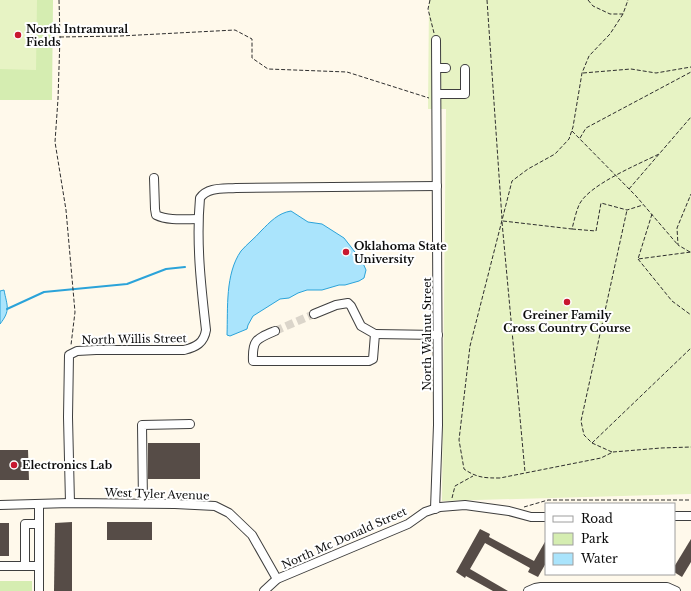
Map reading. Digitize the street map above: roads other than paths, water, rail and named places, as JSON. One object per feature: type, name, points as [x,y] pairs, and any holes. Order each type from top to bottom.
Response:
[{"type":"street","name":"North Walnut Street","points":[[435,509],[438,425],[436,40]]},
{"type":"street","points":[[437,68],[446,68]]},
{"type":"street","points":[[437,97],[465,94],[465,69]]},
{"type":"street","points":[[154,178],[156,215],[162,218],[198,219]]},
{"type":"street","name":"North Willis Street","points":[[70,503],[68,417],[69,355],[77,351],[96,350],[184,350],[194,348],[199,345],[205,337],[206,330],[200,278],[198,219],[200,198],[203,194],[214,189],[437,186]]},
{"type":"street","points":[[314,314],[336,305],[348,303],[361,326],[375,334],[438,335]]},
{"type":"street","points":[[275,331],[256,341],[253,347],[253,361],[369,361],[373,359],[375,334]]},
{"type":"street","points":[[143,504],[142,424],[190,424]]},
{"type":"street","name":"West Tyler Avenue","points":[[0,505],[70,503],[215,506],[229,514],[252,535],[277,579]]},
{"type":"street","points":[[39,504],[39,591]]},
{"type":"street","points":[[435,509],[440,507],[465,505],[545,517]]},
{"type":"street","name":"North Mc Donald Street","points":[[264,591],[277,579],[408,524],[425,512],[435,509]]},
{"type":"street","points":[[675,516],[691,516]]},
{"type":"street","points":[[25,566],[25,524],[39,524]]},
{"type":"street","points":[[0,566],[39,566]]},
{"type":"street","points":[[531,589],[541,586],[659,587],[676,591]]},
{"type":"water","points":[[291,211],[308,222],[322,224],[344,238],[362,261],[366,270],[364,278],[345,285],[339,285],[322,290],[307,290],[289,298],[280,299],[253,316],[247,329],[230,336],[227,335],[228,292],[232,270],[236,260],[243,248],[271,221],[286,212]]},
{"type":"water","points":[[4,290],[7,311],[0,324],[0,291]]},
{"type":"waterway","points":[[7,309],[44,292],[127,284],[166,269],[185,267]]},
{"type":"tunnel","points":[[275,331],[314,314]]},
{"type":"place","name":"North Intramural Fields","points":[[18,35]]},
{"type":"place","name":"Oklahoma State University","points":[[346,252]]},
{"type":"place","name":"Greiner Family Cross Country Course","points":[[567,302]]},
{"type":"place","name":"Electronics Lab","points":[[14,465]]}]
